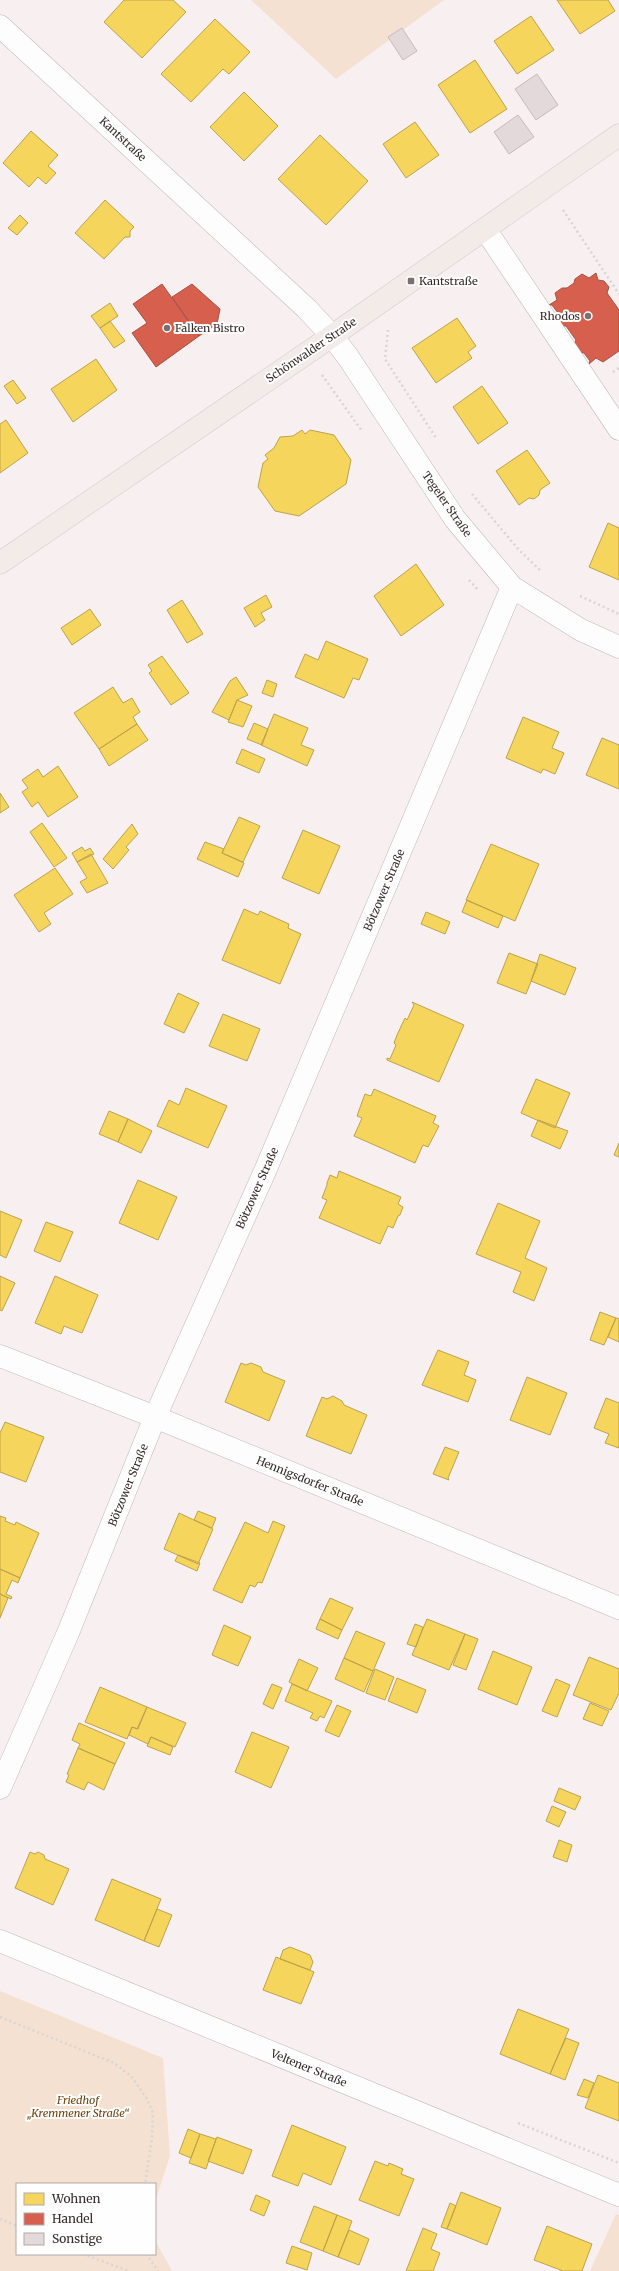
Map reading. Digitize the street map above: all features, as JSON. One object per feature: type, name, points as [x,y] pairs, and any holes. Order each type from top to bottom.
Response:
[{"type":"main road","name":"Schönwalder Straße","points":[[0,563],[332,336],[619,135]]},
{"type":"street","name":"Kantstraße","points":[[0,26],[307,310],[332,336]]},
{"type":"street","points":[[485,229],[619,429]]},
{"type":"street","name":"Tegeler Straße","points":[[332,336],[348,357],[454,519],[512,587],[581,630],[619,647]]},
{"type":"street","name":"Bötzower Straße","points":[[0,1788],[68,1633],[155,1417],[272,1156],[512,587]]},
{"type":"street","name":"Hennigsdorfer Straße","points":[[0,1356],[155,1417],[619,1608]]},
{"type":"street","name":"Veltener Straße","points":[[0,1941],[619,2195]]},
{"type":"path","points":[[563,210],[619,294]]},
{"type":"path","points":[[388,329],[385,359],[437,439]]},
{"type":"path","points":[[471,492],[519,550],[547,577]]},
{"type":"path","points":[[574,593],[619,614]]},
{"type":"path","points":[[0,2017],[114,2063],[132,2077],[147,2099],[153,2113],[152,2138],[145,2183]]},
{"type":"path","points":[[0,2219],[16,2226]]},
{"type":"path","points":[[86,2255],[128,2271]]},
{"type":"path","points":[[147,2255],[158,2271]]},
{"type":"green space","points":[[251,0],[444,0],[336,79]]},
{"type":"green space","name":"Friedhof „Kremmener Straße“","points":[[0,1991],[163,2058],[170,2156],[156,2199],[156,2183],[16,2183],[16,2255],[156,2255],[156,2242],[172,2271],[0,2271]]},
{"type":"green space","points":[[616,2214],[619,2215],[619,2271],[590,2271]]},
{"type":"building: Wohnen","points":[[124,0],[173,0],[186,12],[142,58],[104,22]]},
{"type":"building: Wohnen","points":[[557,0],[608,0],[615,11],[580,34]]},
{"type":"building: Wohnen","points":[[531,16],[554,50],[517,74],[494,41]]},
{"type":"building: Wohnen","points":[[215,19],[250,52],[229,74],[223,69],[191,102],[161,74]]},
{"type":"building: Wohnen","points":[[475,60],[507,109],[470,133],[438,85]]},
{"type":"building: Wohnen","points":[[244,92],[278,126],[244,161],[210,127]]},
{"type":"building: Wohnen","points":[[415,122],[439,155],[406,178],[383,144]]},
{"type":"building: Wohnen","points":[[31,131],[58,155],[48,166],[56,173],[46,184],[38,177],[29,187],[3,163]]},
{"type":"building: Wohnen","points":[[320,135],[368,181],[326,225],[278,179]]},
{"type":"building: Wohnen","points":[[105,200],[134,227],[130,231],[130,237],[125,237],[104,259],[75,233]]},
{"type":"building: Wohnen","points":[[20,215],[28,223],[17,235],[8,228]]},
{"type":"building: Wohnen","points":[[110,303],[118,316],[100,328],[91,316]]},
{"type":"building: Wohnen","points":[[457,318],[476,346],[468,352],[472,358],[436,383],[412,348]]},
{"type":"building: Wohnen","points":[[110,321],[125,341],[114,348],[100,328]]},
{"type":"building: Wohnen","points":[[96,359],[117,390],[73,422],[51,389]]},
{"type":"building: Wohnen","points":[[13,380],[26,398],[17,404],[4,386]]},
{"type":"building: Wohnen","points":[[482,386],[508,423],[478,444],[453,407]]},
{"type":"building: Wohnen","points":[[6,420],[28,453],[0,473],[0,424]]},
{"type":"building: Wohnen","points":[[302,430],[305,434],[310,430],[334,435],[351,460],[346,484],[299,516],[275,511],[258,487],[263,463],[268,459],[265,455],[274,448],[280,437],[293,436]]},
{"type":"building: Wohnen","points":[[527,450],[550,483],[540,490],[539,495],[534,499],[529,498],[519,505],[496,471]]},
{"type":"building: Wohnen","points":[[608,523],[619,528],[619,580],[589,567]]},
{"type":"building: Wohnen","points":[[416,564],[444,605],[401,636],[374,596]]},
{"type":"building: Wohnen","points":[[266,595],[272,607],[261,613],[265,620],[255,627],[244,608]]},
{"type":"building: Wohnen","points":[[182,600],[203,634],[187,643],[167,610]]},
{"type":"building: Wohnen","points":[[90,609],[101,625],[72,645],[61,628]]},
{"type":"building: Wohnen","points":[[326,641],[368,659],[359,680],[353,678],[344,698],[295,677],[305,654],[318,660]]},
{"type":"building: Wohnen","points":[[162,656],[189,693],[171,705],[149,673],[152,671],[148,665]]},
{"type":"building: Wohnen","points":[[236,677],[248,695],[237,700],[229,720],[212,712],[230,681]]},
{"type":"building: Wohnen","points":[[267,680],[277,684],[273,697],[262,693]]},
{"type":"building: Wohnen","points":[[113,687],[123,703],[132,698],[140,712],[133,717],[137,724],[99,749],[74,713]]},
{"type":"building: Wohnen","points":[[237,700],[252,706],[243,727],[228,722]]},
{"type":"building: Wohnen","points":[[274,714],[308,728],[301,745],[314,750],[307,766],[261,745]]},
{"type":"building: Wohnen","points":[[523,717],[559,732],[552,748],[564,753],[555,774],[543,769],[541,773],[506,758]]},
{"type":"building: Wohnen","points":[[254,723],[268,729],[262,745],[247,739]]},
{"type":"building: Wohnen","points":[[137,724],[148,740],[109,766],[99,749]]},
{"type":"building: Wohnen","points":[[602,738],[619,745],[619,789],[586,775]]},
{"type":"building: Wohnen","points":[[242,749],[265,759],[259,773],[236,763]]},
{"type":"building: Wohnen","points":[[58,766],[78,797],[48,817],[38,802],[32,807],[22,792],[28,788],[22,780],[38,769],[43,777]]},
{"type":"building: Wohnen","points":[[0,793],[9,807],[0,813]]},
{"type":"building: Wohnen","points":[[239,817],[260,826],[243,862],[222,853]]},
{"type":"building: Wohnen","points":[[42,823],[67,858],[54,867],[30,832]]},
{"type":"building: Wohnen","points":[[132,824],[138,834],[126,847],[129,850],[113,869],[103,859]]},
{"type":"building: Wohnen","points":[[303,830],[340,846],[319,894],[282,878]]},
{"type":"building: Wohnen","points":[[205,842],[224,849],[222,853],[244,863],[238,877],[197,859]]},
{"type":"building: Wohnen","points":[[491,844],[539,864],[515,921],[466,900]]},
{"type":"building: Wohnen","points":[[82,847],[85,851],[90,848],[94,854],[77,862],[72,853]]},
{"type":"building: Wohnen","points":[[91,854],[108,883],[87,893],[80,882],[87,878],[77,862]]},
{"type":"building: Wohnen","points":[[55,868],[73,894],[44,913],[51,924],[39,932],[14,895]]},
{"type":"building: Wohnen","points":[[467,900],[503,916],[498,928],[462,912]]},
{"type":"building: Wohnen","points":[[244,909],[258,915],[260,911],[289,924],[288,928],[301,934],[280,984],[222,960]]},
{"type":"building: Wohnen","points":[[426,912],[450,922],[445,934],[421,924]]},
{"type":"building: Wohnen","points":[[509,953],[538,964],[526,994],[497,983]]},
{"type":"building: Wohnen","points":[[540,954],[576,968],[565,995],[531,981]]},
{"type":"building: Wohnen","points":[[178,993],[199,1003],[184,1033],[164,1024]]},
{"type":"building: Wohnen","points":[[412,1002],[464,1025],[439,1082],[387,1060],[387,1058],[390,1059],[396,1045],[394,1043],[405,1018],[407,1020],[414,1005]]},
{"type":"building: Wohnen","points":[[223,1014],[260,1029],[247,1061],[209,1046]]},
{"type":"building: Wohnen","points":[[536,1079],[570,1093],[555,1128],[521,1113]]},
{"type":"building: Wohnen","points":[[186,1088],[227,1106],[208,1148],[157,1126],[169,1100],[179,1105]]},
{"type":"building: Wohnen","points":[[374,1089],[436,1116],[433,1123],[439,1126],[428,1147],[423,1145],[415,1163],[354,1136],[362,1118],[357,1116],[365,1094],[371,1096]]},
{"type":"building: Wohnen","points":[[109,1111],[128,1119],[118,1142],[99,1134]]},
{"type":"building: Wohnen","points":[[128,1119],[152,1131],[141,1153],[118,1142]]},
{"type":"building: Wohnen","points":[[538,1120],[568,1131],[560,1149],[531,1136]]},
{"type":"building: Wohnen","points":[[619,1143],[619,1157],[614,1155]]},
{"type":"building: Wohnen","points":[[339,1171],[401,1197],[398,1204],[403,1207],[400,1215],[398,1216],[393,1228],[388,1226],[380,1244],[319,1218],[327,1200],[322,1198],[330,1175],[337,1178]]},
{"type":"building: Wohnen","points":[[138,1180],[177,1197],[158,1240],[119,1223]]},
{"type":"building: Wohnen","points":[[498,1203],[540,1221],[525,1258],[547,1268],[534,1301],[513,1292],[521,1272],[476,1254]]},
{"type":"building: Wohnen","points":[[0,1211],[22,1220],[6,1258],[0,1255]]},
{"type":"building: Wohnen","points":[[46,1222],[73,1232],[60,1262],[34,1251]]},
{"type":"building: Wohnen","points":[[0,1276],[15,1283],[2,1311],[0,1310]]},
{"type":"building: Wohnen","points":[[55,1276],[98,1295],[82,1333],[64,1326],[61,1334],[35,1323]]},
{"type":"building: Wohnen","points":[[600,1312],[616,1318],[604,1345],[590,1340]]},
{"type":"building: Wohnen","points":[[616,1318],[619,1319],[619,1342],[608,1337]]},
{"type":"building: Wohnen","points":[[438,1350],[469,1362],[464,1375],[476,1380],[468,1402],[422,1385]]},
{"type":"building: Wohnen","points":[[241,1363],[246,1365],[251,1363],[261,1367],[263,1372],[285,1381],[269,1421],[225,1402]]},
{"type":"building: Wohnen","points":[[527,1377],[567,1393],[550,1435],[510,1420]]},
{"type":"building: Wohnen","points":[[333,1396],[342,1401],[344,1405],[367,1415],[351,1454],[306,1436],[322,1397],[327,1399]]},
{"type":"building: Wohnen","points":[[606,1398],[619,1403],[619,1448],[605,1443],[609,1434],[594,1428]]},
{"type":"building: Wohnen","points":[[5,1422],[44,1437],[26,1482],[0,1472],[0,1433]]},
{"type":"building: Wohnen","points":[[445,1447],[459,1452],[448,1478],[449,1480],[433,1474]]},
{"type":"building: Wohnen","points":[[198,1511],[216,1518],[212,1528],[194,1520]]},
{"type":"building: Wohnen","points":[[179,1513],[213,1529],[198,1564],[164,1549]]},
{"type":"building: Wohnen","points":[[0,1516],[6,1518],[5,1521],[15,1525],[16,1522],[39,1533],[20,1578],[0,1569]]},
{"type":"building: Wohnen","points":[[273,1521],[285,1526],[262,1583],[258,1582],[255,1587],[250,1585],[242,1603],[213,1590],[245,1522],[268,1533]]},
{"type":"building: Wohnen","points":[[178,1555],[200,1563],[197,1571],[175,1561]]},
{"type":"building: Wohnen","points":[[0,1569],[20,1578],[18,1583],[12,1580],[6,1594],[12,1597],[11,1599],[0,1594]]},
{"type":"building: Wohnen","points":[[0,1594],[8,1598],[0,1618]]},
{"type":"building: Wohnen","points":[[330,1598],[353,1608],[342,1630],[320,1619]]},
{"type":"building: Wohnen","points":[[320,1619],[342,1630],[338,1639],[316,1629]]},
{"type":"building: Wohnen","points":[[427,1619],[465,1634],[449,1670],[412,1655]]},
{"type":"building: Wohnen","points":[[415,1624],[423,1627],[416,1647],[407,1644]]},
{"type":"building: Wohnen","points":[[224,1625],[251,1637],[238,1666],[212,1655]]},
{"type":"building: Wohnen","points":[[356,1631],[385,1643],[373,1671],[344,1658]]},
{"type":"building: Wohnen","points":[[465,1634],[478,1639],[466,1670],[453,1665]]},
{"type":"building: Wohnen","points":[[493,1651],[532,1667],[517,1705],[478,1689]]},
{"type":"building: Wohnen","points":[[589,1657],[619,1669],[619,1693],[611,1710],[573,1695]]},
{"type":"building: Wohnen","points":[[344,1658],[373,1671],[364,1692],[335,1679]]},
{"type":"building: Wohnen","points":[[299,1659],[318,1668],[307,1691],[289,1682]]},
{"type":"building: Wohnen","points":[[375,1669],[394,1677],[385,1700],[366,1693]]},
{"type":"building: Wohnen","points":[[397,1678],[426,1690],[417,1713],[388,1701]]},
{"type":"building: Wohnen","points":[[556,1679],[570,1685],[557,1717],[542,1711]]},
{"type":"building: Wohnen","points":[[272,1684],[282,1688],[273,1709],[263,1704]]},
{"type":"building: Wohnen","points":[[292,1684],[332,1701],[324,1718],[320,1716],[317,1721],[310,1718],[313,1713],[285,1701]]},
{"type":"building: Wohnen","points":[[100,1687],[147,1707],[137,1729],[132,1727],[127,1739],[85,1722]]},
{"type":"building: Wohnen","points":[[590,1703],[609,1711],[602,1726],[583,1719]]},
{"type":"building: Wohnen","points":[[337,1705],[351,1711],[339,1737],[325,1731]]},
{"type":"building: Wohnen","points":[[147,1707],[186,1723],[175,1747],[151,1737],[148,1744],[129,1735],[132,1727],[138,1729]]},
{"type":"building: Wohnen","points":[[79,1723],[125,1743],[115,1764],[78,1748],[80,1744],[72,1740]]},
{"type":"building: Wohnen","points":[[252,1732],[289,1747],[271,1788],[235,1772]]},
{"type":"building: Wohnen","points":[[151,1737],[173,1747],[170,1755],[147,1746]]},
{"type":"building: Wohnen","points":[[78,1748],[115,1764],[104,1790],[88,1782],[84,1790],[66,1782],[69,1775],[67,1774]]},
{"type":"building: Wohnen","points":[[559,1788],[581,1797],[575,1810],[554,1801]]},
{"type":"building: Wohnen","points":[[552,1806],[566,1812],[559,1827],[546,1821]]},
{"type":"building: Wohnen","points":[[559,1840],[572,1845],[567,1862],[553,1857]]},
{"type":"building: Wohnen","points":[[30,1852],[35,1854],[38,1852],[44,1855],[45,1859],[69,1869],[53,1905],[15,1888]]},
{"type":"building: Wohnen","points":[[112,1879],[161,1899],[144,1941],[95,1920]]},
{"type":"building: Wohnen","points":[[157,1909],[172,1915],[159,1947],[144,1941]]},
{"type":"building: Wohnen","points":[[290,1947],[310,1955],[313,1962],[310,1970],[280,1959],[283,1950]]},
{"type":"building: Wohnen","points":[[276,1957],[314,1972],[301,2004],[263,1990]]},
{"type":"building: Wohnen","points":[[518,2009],[569,2029],[550,2074],[500,2054]]},
{"type":"building: Wohnen","points":[[566,2038],[579,2043],[565,2080],[550,2074]]},
{"type":"building: Wohnen","points":[[598,2075],[619,2083],[619,2121],[585,2108]]},
{"type":"building: Wohnen","points":[[584,2079],[594,2083],[588,2098],[577,2095]]},
{"type":"building: Wohnen","points":[[292,2125],[346,2147],[331,2185],[303,2173],[298,2186],[272,2176]]},
{"type":"building: Wohnen","points":[[188,2129],[200,2134],[191,2158],[179,2153]]},
{"type":"building: Wohnen","points":[[200,2134],[216,2139],[206,2169],[189,2163]]},
{"type":"building: Wohnen","points":[[217,2137],[252,2150],[243,2174],[208,2161]]},
{"type":"building: Wohnen","points":[[375,2161],[388,2166],[389,2163],[403,2169],[401,2174],[414,2179],[399,2216],[359,2200]]},
{"type":"building: Wohnen","points":[[461,2192],[501,2208],[487,2245],[447,2229]]},
{"type":"building: Wohnen","points":[[256,2195],[270,2201],[264,2216],[250,2210]]},
{"type":"building: Wohnen","points":[[450,2203],[456,2206],[447,2229],[441,2227]]},
{"type":"building: Wohnen","points":[[314,2206],[337,2215],[323,2251],[300,2242]]},
{"type":"building: Wohnen","points":[[337,2215],[352,2221],[338,2257],[323,2251]]},
{"type":"building: Wohnen","points":[[547,2226],[592,2244],[582,2271],[563,2271],[534,2260]]},
{"type":"building: Wohnen","points":[[423,2228],[437,2234],[431,2249],[440,2253],[433,2271],[406,2271]]},
{"type":"building: Wohnen","points":[[349,2230],[369,2239],[359,2265],[338,2257]]},
{"type":"building: Wohnen","points":[[292,2246],[312,2253],[307,2270],[286,2263]]},
{"type":"building: Handel","name":"Rhodos","points":[[596,273],[598,280],[604,281],[609,287],[607,293],[619,310],[619,351],[603,362],[596,358],[589,364],[590,361],[584,353],[579,352],[574,345],[576,340],[566,326],[560,326],[556,319],[558,313],[552,305],[549,305],[557,300],[555,293],[562,288],[567,288],[582,274],[589,278]]},
{"type":"building: Handel","name":"Falken Bistro","points":[[162,284],[199,336],[156,367],[132,333],[147,323],[133,304]]},
{"type":"building: Handel","points":[[192,284],[220,309],[217,324],[199,336],[172,297]]},
{"type":"building: Sonstige","points":[[402,28],[417,51],[403,60],[388,37]]},
{"type":"building: Sonstige","points":[[537,74],[558,105],[536,120],[515,89]]},
{"type":"building: Sonstige","points":[[518,115],[534,137],[509,154],[494,132]]},
{"type":"place","name":"Kantstraße","points":[[411,281]]},
{"type":"place","name":"Rhodos","points":[[588,316]]},
{"type":"place","name":"Falken Bistro","points":[[167,328]]}]
